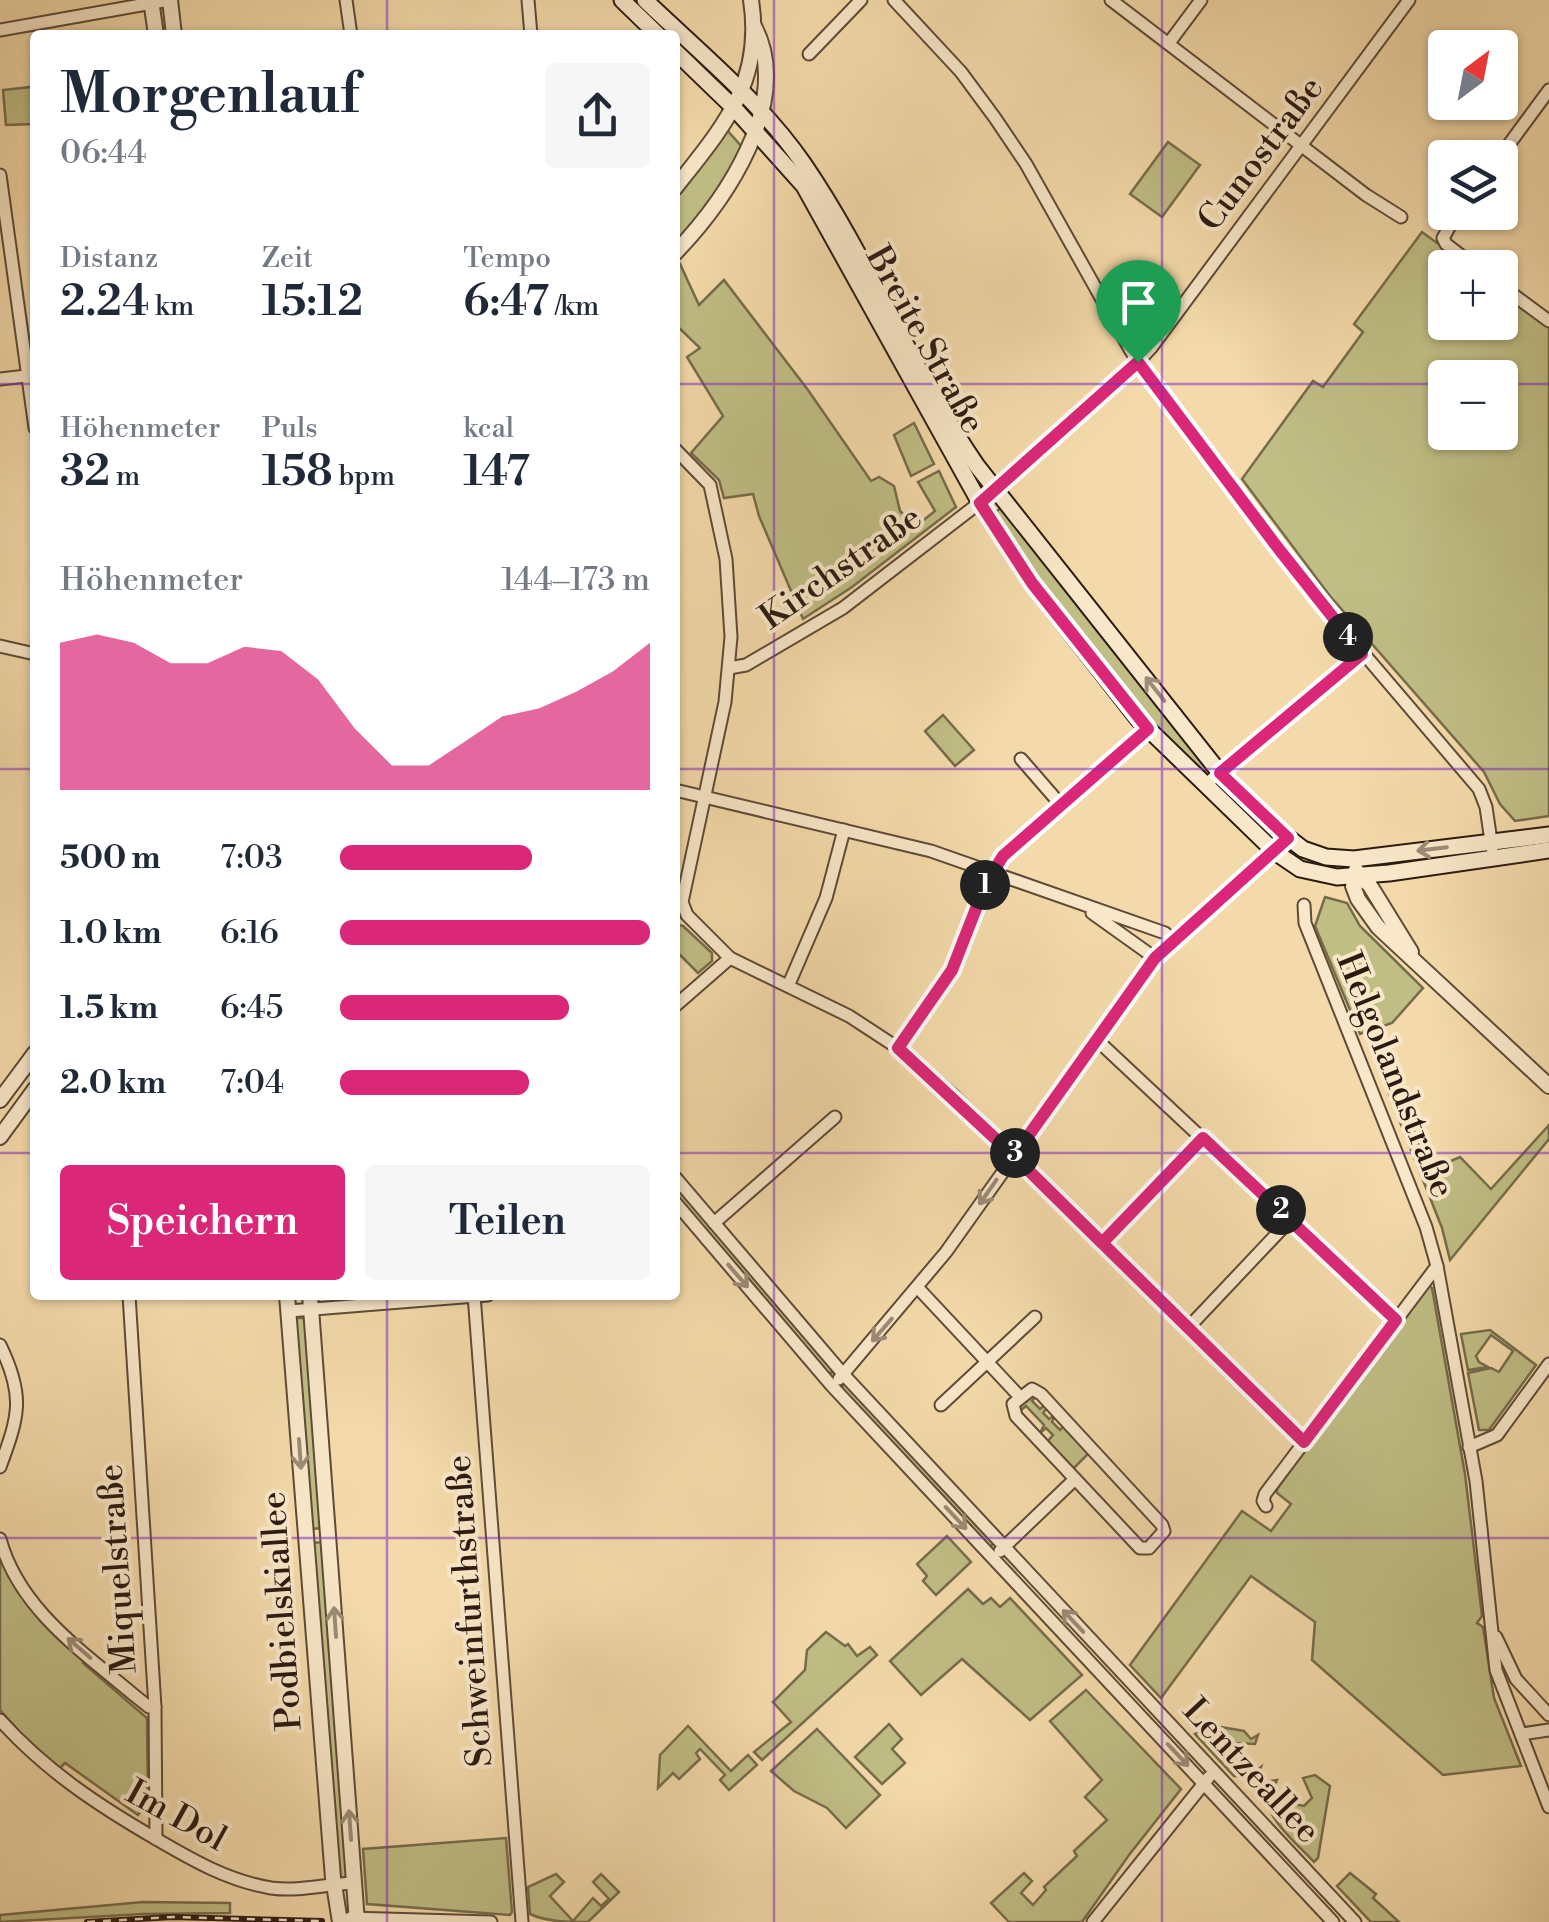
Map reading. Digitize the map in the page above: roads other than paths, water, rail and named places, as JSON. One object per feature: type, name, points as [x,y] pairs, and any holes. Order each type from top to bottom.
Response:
[{"type":"main road","points":[[622,0],[653,30]]},
{"type":"main road","name":"Breite Straße","points":[[645,0],[676,30]]},
{"type":"main road","name":"Breite Straße","points":[[680,34],[760,109],[784,138],[822,192],[948,422],[996,490],[1220,773],[1288,838],[1314,853],[1354,858],[1493,850]]},
{"type":"main road","name":"Breite Straße","points":[[680,56],[784,162],[814,201],[980,503],[1032,583],[1148,729],[1206,786],[1286,862],[1313,874],[1357,877],[1493,850]]},
{"type":"main road","points":[[1493,850],[1549,835]]},
{"type":"main road","points":[[1493,850],[1549,850]]},
{"type":"street","points":[[0,30],[170,0],[173,30]]},
{"type":"street","points":[[346,0],[350,30]]},
{"type":"street","points":[[528,0],[530,30]]},
{"type":"street","points":[[680,181],[735,109],[742,93],[750,68],[752,0]]},
{"type":"street","points":[[809,54],[861,0]]},
{"type":"street","points":[[894,0],[961,72],[995,118],[1026,164],[1138,362],[1362,654],[1479,790],[1493,850]]},
{"type":"street","points":[[1111,0],[1386,210],[1401,216]]},
{"type":"street","points":[[1168,43],[1200,0]]},
{"type":"street","name":"Cunostraße","points":[[980,503],[1138,362],[1409,0]]},
{"type":"street","points":[[152,2],[155,30]]},
{"type":"street","points":[[680,247],[714,210],[741,164],[754,130],[760,109],[764,56],[754,26]]},
{"type":"street","points":[[1512,140],[1549,90]]},
{"type":"street","points":[[0,175],[30,369]]},
{"type":"street","points":[[1448,230],[1443,238],[1457,250]]},
{"type":"street","points":[[1518,298],[1549,321]]},
{"type":"street","points":[[0,379],[30,375]]},
{"type":"street","points":[[680,455],[710,485],[729,594],[729,668],[682,902],[686,915],[738,964],[790,984],[849,1016],[898,1048],[943,1086],[1304,1442]]},
{"type":"street","name":"Kirchstraße","points":[[729,668],[746,665],[843,608],[980,503]]},
{"type":"street","points":[[0,646],[30,653]]},
{"type":"street","points":[[1206,786],[1362,654]]},
{"type":"street","points":[[898,1048],[952,970],[991,873],[1007,851],[1148,729]]},
{"type":"street","points":[[1021,760],[1060,805]]},
{"type":"street","points":[[680,791],[931,851],[1165,933],[1174,941]]},
{"type":"street","points":[[790,984],[826,898],[844,830]]},
{"type":"street","points":[[832,1385],[918,1288],[1155,958],[1288,838]]},
{"type":"street","points":[[1354,858],[1357,877],[1369,884],[1417,961],[1549,1086]]},
{"type":"street","name":"Helgolandstraße","points":[[1304,905],[1305,923],[1426,1227],[1437,1266],[1469,1447],[1493,1628]]},
{"type":"street","points":[[1085,907],[1155,958]]},
{"type":"street","points":[[680,1002],[730,958]]},
{"type":"street","points":[[1097,1040],[1396,1320]]},
{"type":"street","points":[[0,1100],[30,1060]]},
{"type":"street","points":[[0,1137],[30,1096]]},
{"type":"street","points":[[714,1222],[836,1117]]},
{"type":"street","points":[[1102,1243],[1203,1138]]},
{"type":"street","name":"Lentzeallee","points":[[680,1184],[844,1375],[1355,1922]]},
{"type":"street","name":"Lentzeallee","points":[[680,1208],[832,1385],[1333,1922]]},
{"type":"street","points":[[1188,1328],[1291,1219]]},
{"type":"street","points":[[1266,1506],[1266,1494],[1437,1266]]},
{"type":"street","points":[[918,1288],[1020,1396]]},
{"type":"street","name":"Miquelstraße","points":[[128,1300],[155,1707],[156,1839]]},
{"type":"street","points":[[288,1303],[365,1300]]},
{"type":"street","name":"Schweinfurthstraße","points":[[474,1300],[522,1922]]},
{"type":"street","name":"Podbielskiallee","points":[[310,1302],[357,1920]]},
{"type":"street","name":"Podbielskiallee","points":[[288,1303],[334,1885],[340,1920]]},
{"type":"street","points":[[941,1405],[1034,1317]]},
{"type":"street","points":[[0,1346],[17,1388],[18,1411],[0,1467]]},
{"type":"street","points":[[1469,1447],[1497,1435],[1549,1364]]},
{"type":"street","points":[[1032,1389],[1042,1394],[1164,1531],[1149,1548],[1140,1548],[1075,1480],[1016,1416],[1013,1404],[1032,1389]]},
{"type":"street","points":[[993,1558],[1075,1480]]},
{"type":"street","points":[[306,1536],[328,1534]]},
{"type":"street","points":[[0,1540],[14,1576],[44,1616],[134,1695],[155,1707]]},
{"type":"street","points":[[1493,1628],[1516,1678],[1549,1715]]},
{"type":"street","points":[[1493,1628],[1498,1682],[1548,1795]]},
{"type":"street","points":[[1096,1668],[1107,1658]]},
{"type":"street","name":"Im Dol","points":[[0,1720],[25,1748],[84,1796],[217,1872],[288,1889],[354,1882]]},
{"type":"street","points":[[1522,1734],[1549,1730]]},
{"type":"street","points":[[1093,1922],[1214,1772]]},
{"type":"street","points":[[340,1920],[491,1922]]},
{"type":"railway","points":[[87,1922],[173,1917],[322,1921]]}]
